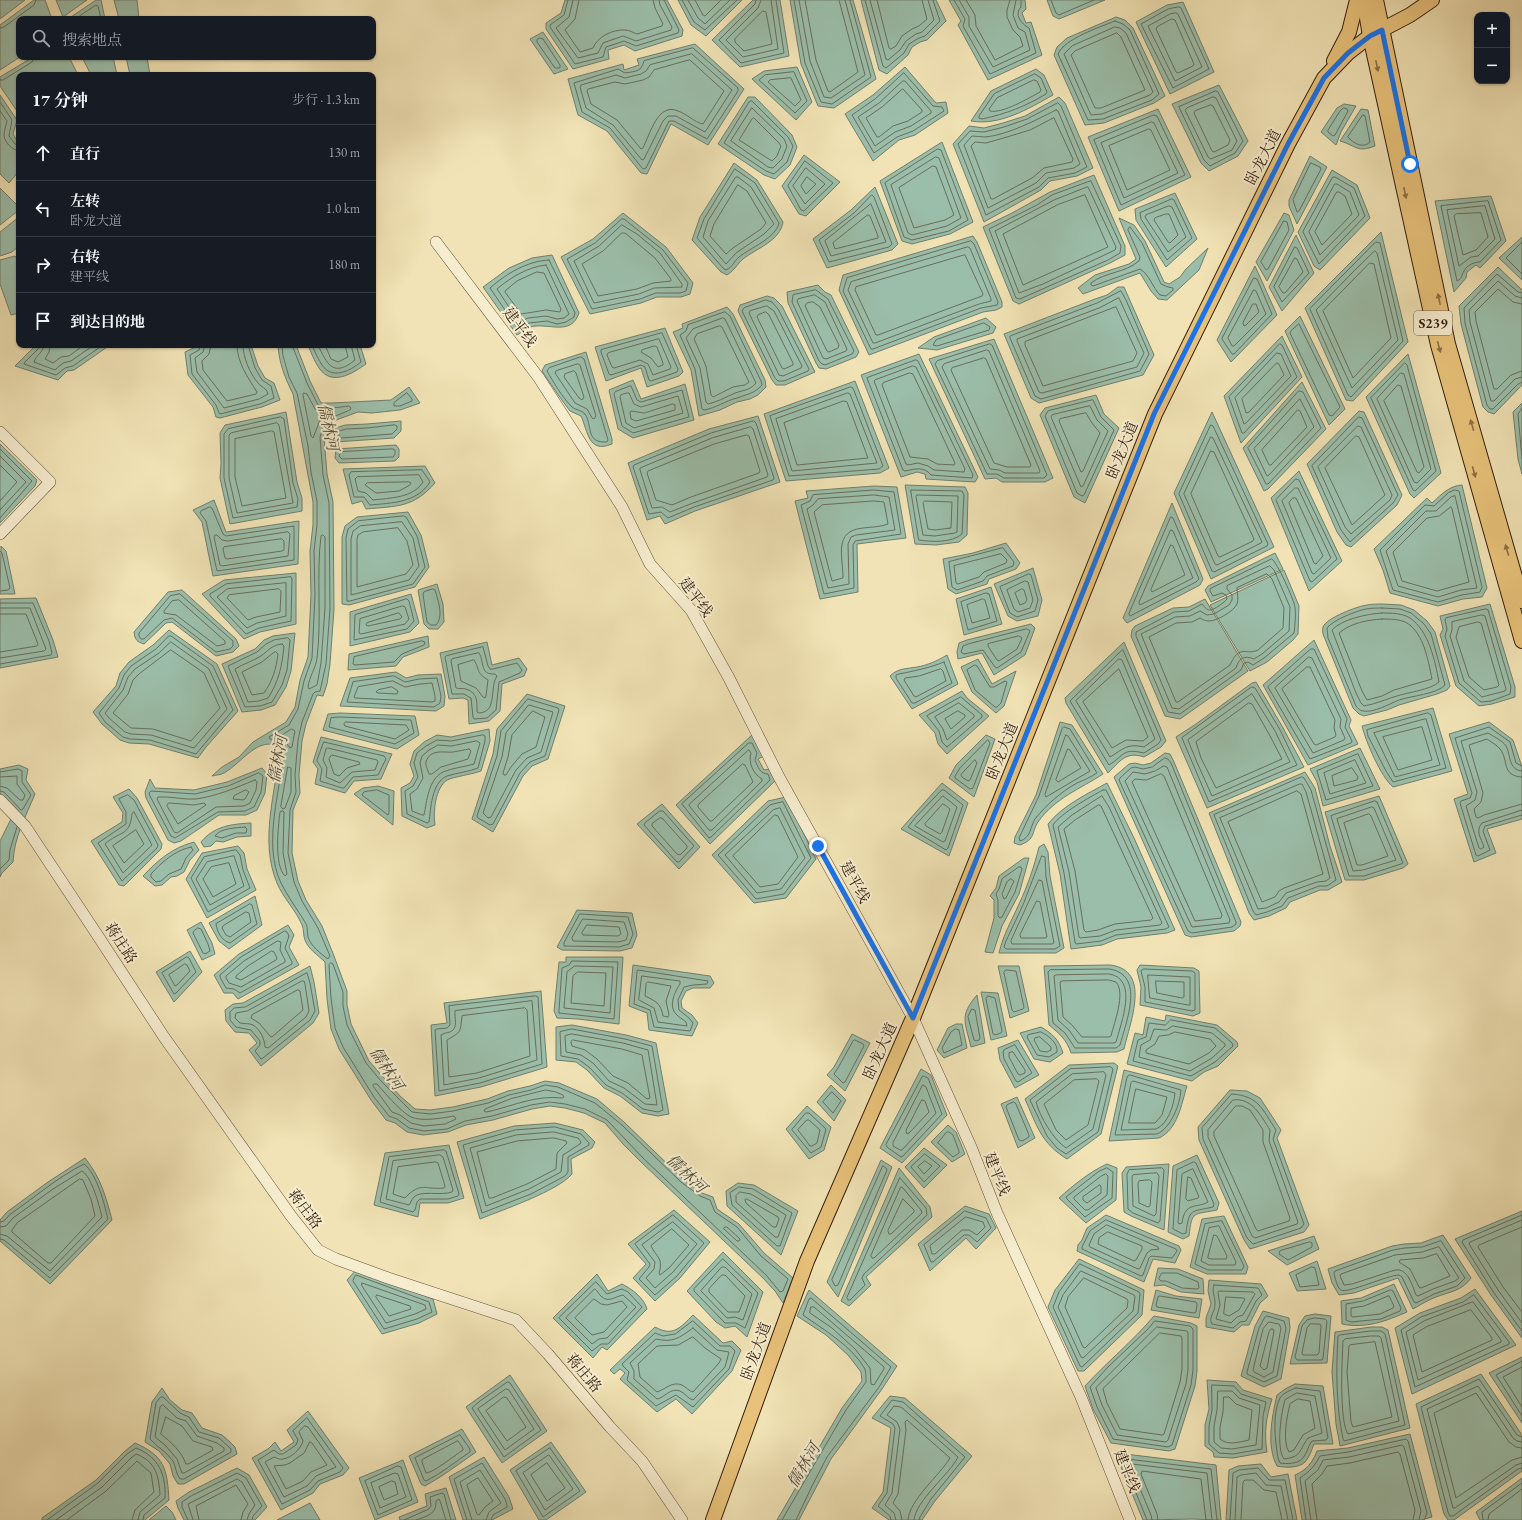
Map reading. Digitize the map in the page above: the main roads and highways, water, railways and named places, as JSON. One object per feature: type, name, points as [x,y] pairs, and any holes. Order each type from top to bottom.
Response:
[{"type":"main road","points":[[1324,78],[1349,32],[1357,0]]},
{"type":"main road","name":"S239","points":[[1364,0],[1376,33],[1448,344],[1522,601]]},
{"type":"main road","name":"S239","points":[[1376,0],[1376,33],[1438,344],[1522,640]]},
{"type":"main road","name":"卧龙大道","points":[[713,1520],[804,1269],[913,1018],[1154,414],[1288,144],[1324,78],[1348,53],[1376,33],[1410,15],[1432,0]]},
{"type":"water","points":[[0,0],[25,0],[0,19]]},
{"type":"water","points":[[34,0],[45,0],[51,16],[16,16],[16,60],[0,70],[0,25]]},
{"type":"water","points":[[56,0],[87,0],[64,16],[63,16]]},
{"type":"water","points":[[96,0],[101,0],[104,16],[72,16]]},
{"type":"water","points":[[114,0],[137,0],[139,16],[118,16]]},
{"type":"water","points":[[565,0],[667,0],[683,30],[682,36],[635,51],[624,45],[608,50],[609,59],[573,69],[546,29],[546,23],[561,13]]},
{"type":"water","points":[[678,0],[742,0],[706,36],[691,25]]},
{"type":"water","points":[[753,0],[780,0],[789,56],[740,67],[712,40]]},
{"type":"water","points":[[790,0],[853,0],[876,79],[834,108],[818,106],[801,64]]},
{"type":"water","points":[[861,0],[936,0],[946,21],[927,40],[912,47],[908,55],[887,74],[879,70]]},
{"type":"water","points":[[949,0],[1025,0],[1026,9],[1022,13],[1026,23],[1031,22],[1042,55],[988,80],[958,25],[961,21]]},
{"type":"water","points":[[1047,0],[1105,0],[1059,19],[1053,16]]},
{"type":"water","points":[[1183,2],[1214,72],[1170,94],[1136,22],[1167,5]]},
{"type":"water","points":[[1116,17],[1125,20],[1133,28],[1165,96],[1154,103],[1104,123],[1085,125],[1054,55],[1057,47],[1067,38]]},
{"type":"water","points":[[543,32],[568,69],[554,74],[530,39]]},
{"type":"water","points":[[695,44],[744,89],[708,145],[671,124],[647,174],[641,173],[607,131],[578,115],[568,79],[623,64],[624,70],[639,65],[637,59]]},
{"type":"water","points":[[28,60],[70,60],[76,72],[16,72],[16,110],[0,86],[0,77]]},
{"type":"water","points":[[84,60],[114,60],[116,72],[90,72]]},
{"type":"water","points":[[127,60],[148,60],[150,72],[129,72]]},
{"type":"water","points":[[797,67],[812,102],[796,120],[752,79],[764,71]]},
{"type":"water","points":[[905,67],[936,103],[946,102],[948,113],[915,135],[899,140],[873,161],[845,114],[873,95]]},
{"type":"water","points":[[1036,69],[1044,75],[1053,95],[1024,111],[1003,119],[982,122],[971,121],[991,91]]},
{"type":"water","points":[[1219,85],[1248,141],[1238,156],[1209,171],[1201,163],[1172,104]]},
{"type":"water","points":[[0,95],[16,119],[13,134],[16,139],[16,175],[9,183],[0,174]]},
{"type":"water","points":[[748,97],[755,97],[792,135],[797,147],[790,165],[775,179],[764,175],[718,144]]},
{"type":"water","points":[[1059,97],[1065,103],[1093,168],[1077,176],[1050,181],[1041,190],[984,222],[953,144],[969,126],[984,128],[1025,116]]},
{"type":"water","points":[[1344,104],[1356,106],[1341,132],[1336,145],[1321,132],[1337,108]]},
{"type":"water","points":[[1158,109],[1191,177],[1119,211],[1088,137]]},
{"type":"water","points":[[1361,109],[1368,110],[1375,146],[1364,149],[1357,148],[1340,141]]},
{"type":"water","points":[[942,142],[973,222],[950,234],[912,244],[902,241],[880,181]]},
{"type":"water","points":[[804,155],[840,182],[806,216],[799,214],[782,186]]},
{"type":"water","points":[[1310,156],[1327,167],[1297,224],[1289,206],[1289,200]]},
{"type":"water","points":[[734,163],[757,180],[783,222],[781,229],[773,239],[743,259],[727,275],[721,272],[692,240],[700,217]]},
{"type":"water","points":[[1332,170],[1357,185],[1370,218],[1320,270],[1314,266],[1298,232]]},
{"type":"water","points":[[1094,175],[1125,246],[1125,255],[1019,304],[1013,301],[983,227],[1050,192]]},
{"type":"water","points":[[875,187],[898,244],[892,250],[827,268],[813,239],[851,210]]},
{"type":"water","points":[[0,188],[16,204],[16,212],[0,225]]},
{"type":"water","points":[[1175,193],[1197,239],[1166,267],[1136,220],[1135,209]]},
{"type":"water","points":[[1491,196],[1506,241],[1480,268],[1476,265],[1467,272],[1466,278],[1454,292],[1435,201]]},
{"type":"water","points":[[623,213],[666,247],[693,283],[690,294],[681,297],[657,297],[641,303],[590,314],[561,257],[593,239]]},
{"type":"water","points":[[1284,213],[1289,215],[1294,230],[1267,281],[1256,262]]},
{"type":"water","points":[[1119,218],[1134,225],[1145,241],[1164,282],[1169,284],[1180,277],[1186,269],[1208,248],[1199,270],[1167,300],[1158,299],[1151,291],[1140,273],[1083,294],[1078,288],[1095,275],[1129,264],[1136,259]]},
{"type":"water","points":[[16,219],[16,249],[12,252],[0,256],[0,232]]},
{"type":"water","points":[[1381,232],[1408,342],[1353,401],[1346,400],[1305,308]]},
{"type":"water","points":[[1296,235],[1314,273],[1282,311],[1269,287]]},
{"type":"water","points":[[973,236],[977,242],[1002,302],[1002,307],[996,310],[983,312],[869,355],[839,290],[843,275]]},
{"type":"water","points":[[1522,237],[1522,280],[1499,258]]},
{"type":"water","points":[[552,255],[579,313],[570,325],[565,327],[530,327],[517,335],[483,287],[509,268],[532,258]]},
{"type":"water","points":[[15,256],[16,257],[16,314],[11,315],[0,284],[0,260]]},
{"type":"water","points":[[1255,266],[1277,315],[1231,362],[1217,340]]},
{"type":"water","points":[[1498,267],[1522,290],[1522,385],[1494,414],[1488,412],[1483,407],[1461,324],[1459,306]]},
{"type":"water","points":[[818,285],[825,292],[831,295],[859,352],[856,357],[826,369],[819,368],[816,363],[788,303],[787,292]]},
{"type":"water","points":[[1118,287],[1124,287],[1154,355],[1143,375],[1039,403],[1031,398],[1004,334],[1107,295]]},
{"type":"water","points":[[767,296],[774,298],[782,306],[815,372],[785,385],[776,385],[772,380],[738,311],[740,305]]},
{"type":"water","points":[[727,307],[733,314],[765,380],[766,387],[758,395],[750,399],[737,402],[720,410],[699,416],[691,370],[673,332],[683,328],[682,324]]},
{"type":"water","points":[[1300,316],[1345,409],[1329,425],[1285,331]]},
{"type":"water","points":[[986,318],[996,327],[993,333],[937,350],[918,348],[934,337]]},
{"type":"water","points":[[665,328],[683,372],[679,376],[647,387],[641,368],[606,381],[595,347]]},
{"type":"water","points":[[1282,336],[1302,377],[1241,443],[1224,396]]},
{"type":"water","points":[[994,339],[1053,478],[1045,482],[1002,482],[996,478],[985,479],[929,359]]},
{"type":"water","points":[[33,348],[106,348],[74,370],[67,371],[58,380],[15,366]]},
{"type":"water","points":[[194,348],[252,348],[258,366],[265,378],[274,383],[280,400],[262,407],[220,418],[216,417],[213,407],[188,375],[185,352]]},
{"type":"water","points":[[278,348],[297,348],[310,381],[321,403],[391,400],[409,387],[420,403],[400,410],[372,413],[358,412],[328,423],[324,437],[327,474],[333,502],[334,609],[330,664],[327,684],[323,696],[317,695],[306,724],[302,741],[299,775],[300,793],[293,810],[292,853],[298,881],[306,900],[322,926],[334,956],[347,991],[347,1005],[351,1024],[369,1061],[400,1096],[415,1109],[430,1110],[453,1107],[487,1099],[508,1091],[545,1081],[559,1083],[597,1099],[624,1122],[683,1179],[702,1193],[713,1197],[717,1209],[739,1224],[764,1253],[793,1278],[783,1303],[775,1291],[763,1278],[640,1161],[605,1123],[584,1113],[550,1106],[466,1125],[448,1132],[423,1135],[407,1132],[395,1123],[386,1120],[371,1100],[339,1049],[331,1029],[327,999],[325,962],[306,943],[302,925],[277,883],[272,867],[269,850],[270,816],[280,747],[272,744],[257,747],[231,769],[224,773],[212,776],[222,767],[239,757],[253,742],[286,722],[295,707],[300,680],[308,657],[311,595],[310,551],[313,525],[313,502],[293,394],[287,382]]},
{"type":"water","points":[[309,348],[361,348],[366,364],[349,374],[330,377],[324,374],[314,359]]},
{"type":"water","points":[[586,352],[612,439],[612,444],[604,446],[598,446],[593,443],[581,416],[570,411],[542,371],[545,365]]},
{"type":"water","points":[[919,354],[978,477],[975,482],[926,479],[925,474],[917,472],[901,477],[861,375]]},
{"type":"water","points":[[1408,354],[1441,473],[1414,498],[1410,494],[1366,397]]},
{"type":"water","points":[[633,380],[641,399],[685,384],[694,420],[633,438],[618,429],[609,390]]},
{"type":"water","points":[[855,381],[889,468],[880,473],[786,481],[764,414]]},
{"type":"water","points":[[1302,382],[1326,429],[1268,489],[1264,491],[1243,448]]},
{"type":"water","points":[[1096,395],[1104,414],[1119,428],[1085,503],[1074,497],[1040,415],[1045,408]]},
{"type":"water","points":[[1522,403],[1522,474],[1518,459],[1513,412]]},
{"type":"water","points":[[1359,411],[1364,412],[1402,495],[1397,505],[1351,547],[1346,545],[1337,532],[1307,464]]},
{"type":"water","points":[[286,412],[297,482],[302,498],[302,511],[230,524],[220,478],[220,433],[225,425]]},
{"type":"water","points":[[1212,412],[1274,547],[1211,579],[1174,493]]},
{"type":"water","points":[[758,416],[780,482],[695,511],[665,524],[660,516],[647,520],[628,463],[709,429]]},
{"type":"water","points":[[401,421],[401,431],[394,438],[335,442],[333,429],[345,425]]},
{"type":"water","points":[[0,444],[37,480],[35,486],[0,523]]},
{"type":"water","points":[[396,445],[399,449],[399,457],[395,461],[339,463],[335,458],[336,449]]},
{"type":"water","points":[[425,466],[435,483],[427,491],[412,501],[396,506],[366,509],[362,501],[352,504],[343,469]]},
{"type":"water","points":[[1299,471],[1342,561],[1309,591],[1271,498]]},
{"type":"water","points":[[905,485],[965,487],[968,493],[967,535],[959,542],[936,545],[915,544]]},
{"type":"water","points":[[1462,485],[1487,588],[1482,597],[1463,599],[1438,606],[1390,593],[1383,570],[1374,549],[1427,498],[1432,503],[1449,489]]},
{"type":"water","points":[[874,486],[897,487],[906,538],[857,544],[858,592],[820,599],[795,501],[808,498],[806,491]]},
{"type":"water","points":[[214,500],[226,532],[299,521],[298,564],[213,576],[202,522],[193,510]]},
{"type":"water","points":[[1172,503],[1203,579],[1200,585],[1127,623],[1123,618]]},
{"type":"water","points":[[408,512],[421,535],[429,567],[415,587],[349,605],[342,604],[342,537],[345,526],[357,517]]},
{"type":"water","points":[[1006,543],[1020,563],[1016,569],[989,579],[987,584],[956,594],[948,589],[943,559],[973,553]]},
{"type":"water","points":[[1,546],[6,551],[15,594],[0,594]]},
{"type":"water","points":[[1275,553],[1283,569],[1211,602],[1205,590],[1208,586]]},
{"type":"water","points":[[1033,568],[1042,600],[1038,616],[1017,621],[1008,616],[994,584]]},
{"type":"water","points":[[1284,570],[1299,606],[1298,634],[1267,662],[1250,671],[1210,605]]},
{"type":"water","points":[[296,573],[296,624],[260,632],[244,639],[202,594],[224,580]]},
{"type":"water","points":[[437,584],[443,604],[444,622],[438,629],[429,629],[424,624],[418,590]]},
{"type":"water","points":[[991,587],[1002,624],[964,635],[956,599]]},
{"type":"water","points":[[182,590],[236,639],[239,646],[233,652],[216,656],[172,622],[166,623],[144,644],[137,640],[134,632],[168,592]]},
{"type":"water","points":[[411,594],[419,623],[410,632],[350,646],[350,612]]},
{"type":"water","points":[[36,598],[53,640],[58,657],[0,668],[0,599]]},
{"type":"water","points":[[1205,599],[1248,671],[1180,719],[1165,716],[1131,636],[1132,630],[1135,626],[1173,608],[1189,607]]},
{"type":"water","points":[[1490,604],[1515,687],[1515,697],[1492,704],[1479,706],[1456,686],[1440,635],[1443,629],[1440,616]]},
{"type":"water","points":[[1367,605],[1401,605],[1414,610],[1427,621],[1435,632],[1450,686],[1447,690],[1437,694],[1364,716],[1359,714],[1353,708],[1324,636],[1323,627],[1336,616],[1350,610]]},
{"type":"water","points":[[1031,624],[1035,628],[1025,655],[994,675],[982,653],[958,659],[957,652],[959,643]]},
{"type":"water","points":[[169,630],[217,664],[238,711],[198,758],[149,744],[129,743],[120,740],[102,724],[93,712],[116,686],[120,673],[129,662],[153,645]]},
{"type":"water","points":[[295,633],[291,671],[286,687],[275,705],[261,710],[242,712],[222,664],[255,649],[264,640],[273,636]]},
{"type":"water","points":[[428,636],[429,647],[403,657],[396,666],[348,670],[349,654]]},
{"type":"water","points":[[1314,640],[1351,720],[1349,726],[1358,744],[1308,765],[1263,685]]},
{"type":"water","points":[[487,642],[492,665],[519,658],[527,669],[524,676],[502,684],[500,711],[489,721],[469,724],[468,700],[463,698],[449,699],[440,653]]},
{"type":"water","points":[[1124,642],[1166,741],[1161,747],[1144,757],[1132,755],[1124,758],[1108,773],[1066,703],[1065,698]]},
{"type":"water","points":[[947,655],[958,684],[912,709],[890,676],[899,670],[925,665]]},
{"type":"water","points":[[978,659],[992,684],[1016,671],[1004,706],[996,713],[972,692],[961,667]]},
{"type":"water","points":[[396,672],[406,678],[418,675],[441,674],[445,696],[444,706],[436,711],[340,706],[350,678]]},
{"type":"water","points":[[1256,682],[1304,767],[1207,808],[1176,737],[1252,683]]},
{"type":"water","points":[[962,691],[967,698],[989,716],[947,754],[938,744],[935,733],[919,715]]},
{"type":"water","points":[[527,694],[565,706],[548,759],[532,766],[523,776],[493,832],[472,819],[493,754],[497,729]]},
{"type":"water","points":[[1433,708],[1452,771],[1393,787],[1388,782],[1374,759],[1362,726]]},
{"type":"water","points":[[340,713],[415,716],[419,735],[397,749],[323,730],[328,714]]},
{"type":"water","points":[[1060,722],[1072,725],[1103,774],[1052,806],[1038,822],[1029,840],[1020,845],[1014,843],[1015,837],[1036,795]]},
{"type":"water","points":[[1489,722],[1513,740],[1522,767],[1522,819],[1487,829],[1496,853],[1474,862],[1454,799],[1468,794],[1449,734]]},
{"type":"water","points":[[489,729],[490,741],[481,771],[447,780],[443,784],[437,795],[434,814],[435,825],[427,828],[402,816],[401,788],[410,783],[414,776],[410,764],[414,751],[424,742],[437,735],[451,737]]},
{"type":"water","points":[[752,735],[764,756],[758,759],[764,770],[770,769],[776,780],[710,844],[676,805]]},
{"type":"water","points":[[986,735],[995,739],[974,797],[949,778],[956,765]]},
{"type":"water","points":[[321,737],[392,754],[381,779],[354,781],[345,793],[315,784],[318,769],[313,762]]},
{"type":"water","points":[[1360,748],[1380,789],[1323,806],[1317,782],[1310,769]]},
{"type":"water","points":[[1165,753],[1170,754],[1174,762],[1241,922],[1240,926],[1234,931],[1191,937],[1185,935],[1114,777],[1129,764],[1135,763],[1143,765],[1151,763]]},
{"type":"water","points":[[19,765],[28,769],[26,780],[35,794],[18,835],[13,862],[0,877],[0,841],[16,809],[0,793],[0,769]]},
{"type":"water","points":[[262,768],[267,774],[265,793],[257,810],[246,815],[219,815],[181,841],[174,843],[168,840],[146,798],[145,792],[150,779],[155,788],[194,790],[227,782]]},
{"type":"water","points":[[1305,772],[1315,788],[1330,846],[1342,882],[1328,890],[1320,890],[1290,902],[1286,908],[1269,916],[1254,920],[1249,913],[1209,813]]},
{"type":"water","points":[[942,783],[968,803],[949,856],[901,829]]},
{"type":"water","points":[[1107,783],[1134,838],[1175,930],[1167,933],[1117,939],[1102,945],[1071,949],[1060,874],[1048,824],[1068,806]]},
{"type":"water","points":[[378,786],[394,791],[393,825],[354,794],[363,788]]},
{"type":"water","points":[[129,789],[137,798],[162,844],[161,849],[124,886],[119,885],[91,841],[122,822],[123,813],[113,797]]},
{"type":"water","points":[[1379,796],[1408,864],[1403,868],[1364,880],[1345,880],[1325,812]]},
{"type":"water","points":[[786,797],[816,859],[786,898],[754,903],[712,855],[768,801]]},
{"type":"water","points":[[662,804],[700,847],[679,869],[637,824]]},
{"type":"water","points":[[251,823],[251,836],[237,837],[223,842],[216,841],[211,846],[204,847],[201,842],[212,832],[218,829],[230,825]]},
{"type":"water","points":[[194,842],[199,850],[190,860],[184,872],[177,876],[171,877],[162,885],[155,886],[143,876],[172,851]]},
{"type":"water","points":[[1044,844],[1048,852],[1050,876],[1064,948],[1056,953],[999,953],[1005,934],[1028,883],[1039,847]]},
{"type":"water","points":[[238,846],[244,853],[247,869],[256,890],[207,918],[186,879],[202,853]]},
{"type":"water","points":[[1024,858],[1029,858],[1019,894],[1002,926],[993,953],[985,952],[994,918],[994,900],[990,896],[996,888],[999,876]]},
{"type":"water","points":[[255,896],[262,925],[229,949],[219,941],[209,923]]},
{"type":"water","points":[[577,910],[632,913],[637,935],[632,948],[620,951],[562,950],[557,947]]},
{"type":"water","points":[[201,922],[212,943],[215,954],[202,960],[187,930]]},
{"type":"water","points":[[288,925],[294,935],[289,947],[299,965],[238,999],[233,993],[224,993],[214,975],[239,954]]},
{"type":"water","points":[[190,951],[202,972],[174,1002],[156,972]]},
{"type":"water","points":[[566,957],[623,957],[619,1024],[557,1018],[554,1011],[559,962],[566,962]]},
{"type":"water","points":[[633,965],[710,976],[714,983],[710,988],[693,988],[686,991],[681,1001],[682,1008],[692,1015],[698,1023],[692,1036],[649,1030],[647,1013],[629,1006]]},
{"type":"water","points":[[1110,965],[1123,969],[1131,976],[1134,987],[1135,999],[1133,1012],[1124,1049],[1117,1052],[1071,1053],[1062,1037],[1049,1025],[1044,966]]},
{"type":"water","points":[[1140,965],[1194,968],[1199,971],[1200,1013],[1193,1016],[1140,1005],[1141,987],[1137,970]]},
{"type":"water","points":[[310,966],[319,1013],[313,1023],[261,1066],[249,1050],[257,1043],[249,1033],[235,1032],[226,1021],[225,1010],[233,1004],[243,1003]]},
{"type":"water","points":[[998,966],[1019,966],[1029,1011],[1010,1018]]},
{"type":"water","points":[[541,991],[547,1067],[481,1087],[435,1096],[431,1025],[447,1023],[444,1003]]},
{"type":"water","points":[[981,992],[998,993],[1007,1036],[991,1040]]},
{"type":"water","points":[[977,995],[985,1043],[971,1047],[965,1020],[968,1008]]},
{"type":"water","points":[[1166,1015],[1217,1025],[1237,1042],[1238,1046],[1218,1066],[1204,1072],[1192,1081],[1127,1064],[1135,1033],[1143,1035],[1146,1017],[1165,1021]]},
{"type":"water","points":[[956,1024],[962,1024],[967,1048],[944,1058],[937,1050],[948,1028]]},
{"type":"water","points":[[572,1025],[626,1035],[656,1043],[669,1114],[658,1116],[642,1113],[620,1096],[604,1088],[587,1070],[576,1062],[556,1060],[556,1027]]},
{"type":"water","points":[[1041,1027],[1055,1038],[1060,1044],[1063,1053],[1050,1062],[1034,1059],[1020,1033]]},
{"type":"water","points":[[852,1034],[870,1043],[845,1091],[827,1075],[834,1067]]},
{"type":"water","points":[[1018,1040],[1039,1075],[1015,1088],[1000,1060],[998,1048]]},
{"type":"water","points":[[1114,1063],[1118,1066],[1101,1134],[1067,1159],[1051,1147],[1045,1140],[1025,1099],[1069,1065]]},
{"type":"water","points":[[921,1069],[931,1075],[947,1115],[902,1163],[880,1148]]},
{"type":"water","points":[[1124,1070],[1187,1086],[1175,1123],[1171,1129],[1159,1138],[1109,1141]]},
{"type":"water","points":[[831,1085],[846,1100],[834,1121],[817,1102]]},
{"type":"water","points":[[1230,1090],[1247,1091],[1260,1098],[1281,1130],[1277,1138],[1309,1225],[1304,1232],[1250,1249],[1244,1240],[1199,1140],[1198,1127]]},
{"type":"water","points":[[1017,1097],[1035,1138],[1018,1148],[1001,1104]]},
{"type":"water","points":[[807,1106],[831,1127],[824,1150],[809,1159],[786,1129]]},
{"type":"water","points":[[555,1123],[583,1130],[595,1142],[592,1148],[571,1159],[572,1174],[555,1187],[543,1193],[480,1219],[457,1142],[514,1126]]},
{"type":"water","points":[[948,1125],[956,1132],[965,1154],[952,1162],[931,1142]]},
{"type":"water","points":[[449,1145],[464,1198],[448,1203],[420,1203],[418,1217],[374,1205],[385,1153]]},
{"type":"water","points":[[924,1148],[947,1165],[924,1188],[905,1167]]},
{"type":"water","points":[[1197,1155],[1219,1203],[1217,1210],[1195,1215],[1191,1222],[1189,1236],[1183,1239],[1168,1232],[1173,1166]]},
{"type":"water","points":[[85,1158],[91,1165],[99,1180],[112,1220],[50,1284],[0,1241],[0,1220],[7,1212],[48,1182]]},
{"type":"water","points":[[881,1160],[892,1167],[838,1297],[827,1282]]},
{"type":"water","points":[[1107,1164],[1117,1168],[1116,1200],[1086,1223],[1059,1198],[1088,1175]]},
{"type":"water","points":[[1169,1164],[1164,1230],[1124,1212],[1122,1173],[1126,1167]]},
{"type":"water","points":[[899,1168],[930,1207],[932,1217],[866,1277],[871,1285],[849,1306],[841,1301]]},
{"type":"water","points":[[738,1183],[754,1185],[798,1211],[781,1255],[727,1206],[726,1191]]},
{"type":"water","points":[[965,1206],[989,1214],[996,1228],[976,1249],[966,1238],[930,1271],[918,1244]]},
{"type":"water","points":[[674,1210],[710,1242],[680,1278],[655,1301],[633,1278],[646,1264],[628,1244]]},
{"type":"water","points":[[1522,1211],[1522,1338],[1491,1295],[1455,1239]]},
{"type":"water","points":[[1106,1215],[1179,1246],[1181,1250],[1175,1263],[1153,1259],[1144,1282],[1077,1251],[1078,1245],[1087,1228]]},
{"type":"water","points":[[1224,1216],[1248,1267],[1246,1274],[1207,1274],[1190,1267],[1202,1219]]},
{"type":"water","points":[[1443,1235],[1471,1278],[1464,1286],[1433,1298],[1413,1309],[1398,1278],[1354,1293],[1339,1295],[1332,1283],[1328,1269],[1392,1246],[1421,1243]]},
{"type":"water","points":[[1314,1236],[1319,1249],[1287,1265],[1268,1251]]},
{"type":"water","points":[[723,1252],[763,1292],[747,1337],[735,1326],[725,1328],[716,1322],[687,1291]]},
{"type":"water","points":[[1079,1259],[1144,1290],[1142,1315],[1084,1371],[1078,1371],[1048,1307],[1055,1290]]},
{"type":"water","points":[[1317,1261],[1326,1289],[1297,1291],[1289,1273]]},
{"type":"water","points":[[1158,1268],[1178,1269],[1203,1279],[1204,1294],[1181,1292],[1164,1285],[1154,1286]]},
{"type":"water","points":[[356,1270],[433,1299],[437,1314],[419,1323],[382,1334],[347,1280]]},
{"type":"water","points":[[597,1274],[608,1291],[622,1284],[637,1294],[647,1309],[607,1350],[602,1347],[593,1358],[553,1318]]},
{"type":"water","points":[[1209,1280],[1261,1284],[1268,1296],[1260,1303],[1249,1325],[1242,1325],[1234,1332],[1206,1327],[1206,1318],[1211,1304],[1208,1291]]},
{"type":"water","points":[[1394,1284],[1407,1312],[1384,1321],[1368,1325],[1359,1326],[1342,1324],[1341,1301],[1361,1298]]},
{"type":"water","points":[[1475,1289],[1516,1345],[1412,1394],[1395,1328],[1420,1313],[1461,1298]]},
{"type":"water","points":[[809,1290],[897,1366],[831,1459],[799,1520],[777,1520],[842,1408],[862,1381],[861,1372],[848,1355],[826,1335],[797,1316]]},
{"type":"water","points":[[1156,1290],[1176,1296],[1202,1299],[1199,1318],[1151,1310]]},
{"type":"water","points":[[1263,1311],[1289,1318],[1290,1328],[1281,1379],[1264,1387],[1241,1376],[1255,1326]]},
{"type":"water","points":[[1315,1314],[1331,1316],[1327,1363],[1290,1364],[1299,1325],[1305,1316]]},
{"type":"water","points":[[693,1315],[723,1343],[732,1341],[741,1350],[732,1371],[692,1414],[676,1399],[657,1412],[620,1379],[625,1373],[620,1369],[614,1374],[610,1370],[655,1327],[667,1331],[676,1330]]},
{"type":"water","points":[[1154,1316],[1191,1323],[1197,1326],[1197,1371],[1195,1386],[1175,1449],[1169,1451],[1111,1443],[1093,1409],[1085,1386]]},
{"type":"water","points":[[1382,1327],[1388,1330],[1410,1428],[1340,1446],[1336,1424],[1332,1372],[1335,1332]]},
{"type":"water","points":[[1522,1357],[1522,1423],[1489,1373]]},
{"type":"water","points":[[1481,1374],[1522,1435],[1522,1471],[1454,1520],[1448,1520],[1444,1514],[1416,1404]]},
{"type":"water","points":[[510,1375],[547,1431],[502,1463],[466,1407]]},
{"type":"water","points":[[1207,1380],[1236,1382],[1243,1390],[1272,1399],[1266,1425],[1267,1452],[1233,1458],[1214,1457],[1213,1452],[1205,1446],[1205,1425],[1209,1409]]},
{"type":"water","points":[[1295,1384],[1323,1386],[1333,1444],[1314,1444],[1306,1460],[1302,1464],[1288,1467],[1277,1466],[1271,1440],[1275,1404],[1277,1395]]},
{"type":"water","points":[[162,1388],[170,1400],[182,1410],[192,1413],[202,1428],[222,1435],[230,1442],[235,1447],[237,1454],[184,1484],[178,1484],[173,1476],[170,1464],[159,1451],[145,1442],[152,1402]]},
{"type":"water","points":[[890,1396],[905,1398],[972,1456],[935,1501],[922,1520],[889,1520],[872,1508],[883,1492],[891,1428],[872,1418]]},
{"type":"water","points":[[308,1411],[349,1468],[343,1475],[320,1484],[313,1493],[281,1510],[252,1458],[268,1449],[275,1442],[281,1451],[294,1442],[287,1430]]},
{"type":"water","points":[[462,1429],[476,1452],[432,1482],[425,1486],[421,1484],[409,1456]]},
{"type":"water","points":[[1410,1434],[1432,1517],[1421,1520],[1302,1520],[1295,1475],[1309,1466],[1317,1451],[1348,1448]]},
{"type":"water","points":[[551,1442],[586,1492],[546,1520],[539,1520],[510,1470]]},
{"type":"water","points":[[135,1443],[153,1453],[162,1465],[167,1480],[169,1500],[145,1520],[42,1520],[42,1518],[96,1480]]},
{"type":"water","points":[[1125,1454],[1216,1465],[1221,1520],[1143,1520],[1119,1462]]},
{"type":"water","points":[[484,1457],[509,1497],[513,1509],[492,1520],[463,1520],[449,1477]]},
{"type":"water","points":[[403,1460],[418,1502],[375,1520],[359,1478]]},
{"type":"water","points":[[1261,1464],[1271,1477],[1288,1474],[1297,1520],[1226,1520],[1229,1470],[1238,1466]]},
{"type":"water","points":[[237,1468],[249,1475],[267,1507],[255,1520],[184,1520],[176,1501],[189,1492]]},
{"type":"water","points":[[1522,1478],[1522,1520],[1480,1520],[1476,1512]]},
{"type":"water","points":[[446,1488],[456,1520],[400,1520],[399,1517],[427,1506],[425,1494]]},
{"type":"water","points":[[310,1503],[320,1520],[277,1520]]},
{"type":"water","points":[[166,1506],[172,1512],[176,1520],[149,1520]]},
{"type":"water label","name":"儒林河","points":[[329,427]]},
{"type":"water label","name":"儒林河","points":[[277,759]]},
{"type":"water label","name":"儒林河","points":[[387,1068]]},
{"type":"water label","name":"儒林河","points":[[687,1173]]},
{"type":"water label","name":"儒林河","points":[[803,1465]]}]
